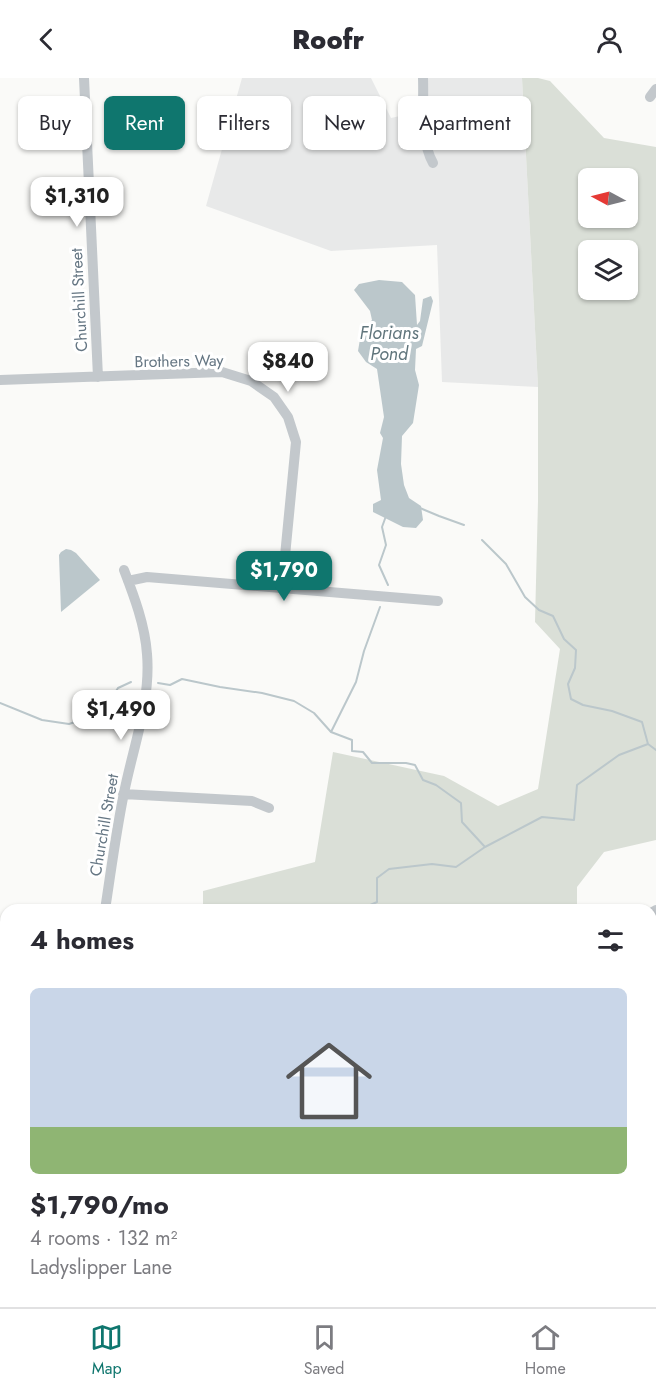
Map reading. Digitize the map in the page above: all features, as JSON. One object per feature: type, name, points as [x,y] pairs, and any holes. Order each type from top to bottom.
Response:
[{"type":"street","name":"Churchill Street","points":[[84,78],[98,377]]},
{"type":"street","points":[[423,78],[424,141],[428,155],[433,162]]},
{"type":"street","name":"Brothers Way","points":[[0,380],[222,372],[251,381],[274,397],[288,417],[296,442],[282,587]]},
{"type":"street","name":"Churchill Street","points":[[106,904],[123,794],[145,699],[148,674],[143,629],[126,575],[282,587]]},
{"type":"street","points":[[282,587],[438,601]]},
{"type":"street","points":[[123,794],[252,801],[269,808]]},
{"type":"shaded area","points":[[242,78],[371,78],[380,96],[303,96],[303,150],[386,150],[386,108],[391,118],[398,116],[398,150],[526,150],[538,387],[442,382],[437,245],[331,251],[206,206],[222,150],[291,150],[291,96],[237,96]]},
{"type":"shaded area","points":[[419,78],[522,78],[523,96],[418,96]]},
{"type":"shaded area","points":[[522,78],[550,81],[604,138],[656,147],[656,840],[604,852],[577,887],[577,904],[203,904],[203,891],[315,862],[333,752],[444,776],[498,806],[538,789],[560,649],[535,622],[538,387],[526,150],[531,150],[531,96],[523,96]]},
{"type":"water","name":"Florians Pond","points":[[379,280],[402,282],[415,295],[417,325],[420,321],[423,299],[431,296],[433,301],[422,346],[416,349],[415,370],[419,385],[413,423],[402,436],[401,464],[404,485],[409,498],[421,506],[423,520],[416,528],[403,527],[373,512],[373,504],[381,500],[377,470],[383,438],[380,433],[384,417],[377,369],[366,362],[358,351],[361,333],[372,320],[370,311],[354,290],[359,284]]},
{"type":"water","points":[[66,549],[76,553],[100,580],[61,612],[59,555]]},
{"type":"waterway","points":[[420,508],[464,525]]},
{"type":"waterway","points":[[386,516],[382,527],[386,545],[379,565],[388,585]]},
{"type":"waterway","points":[[482,540],[506,564],[525,597],[539,610],[553,616],[564,639],[576,650],[575,668],[568,684],[571,699],[583,705],[612,711],[642,722],[648,744]]},
{"type":"waterway","points":[[331,732],[356,682],[364,651],[380,607]]},
{"type":"waterway","points":[[158,683],[170,685],[182,679],[294,701],[314,713],[331,732],[352,740],[352,751],[363,752],[372,763],[415,765],[423,780],[436,785],[461,803],[462,822],[485,847]]},
{"type":"waterway","points":[[0,703],[42,720],[69,724],[102,713],[118,688],[131,682]]},
{"type":"waterway","points":[[372,904],[377,902],[377,878],[389,869],[432,864],[456,867],[485,847],[542,817],[574,820],[577,785],[619,755],[648,744],[656,750]]}]
